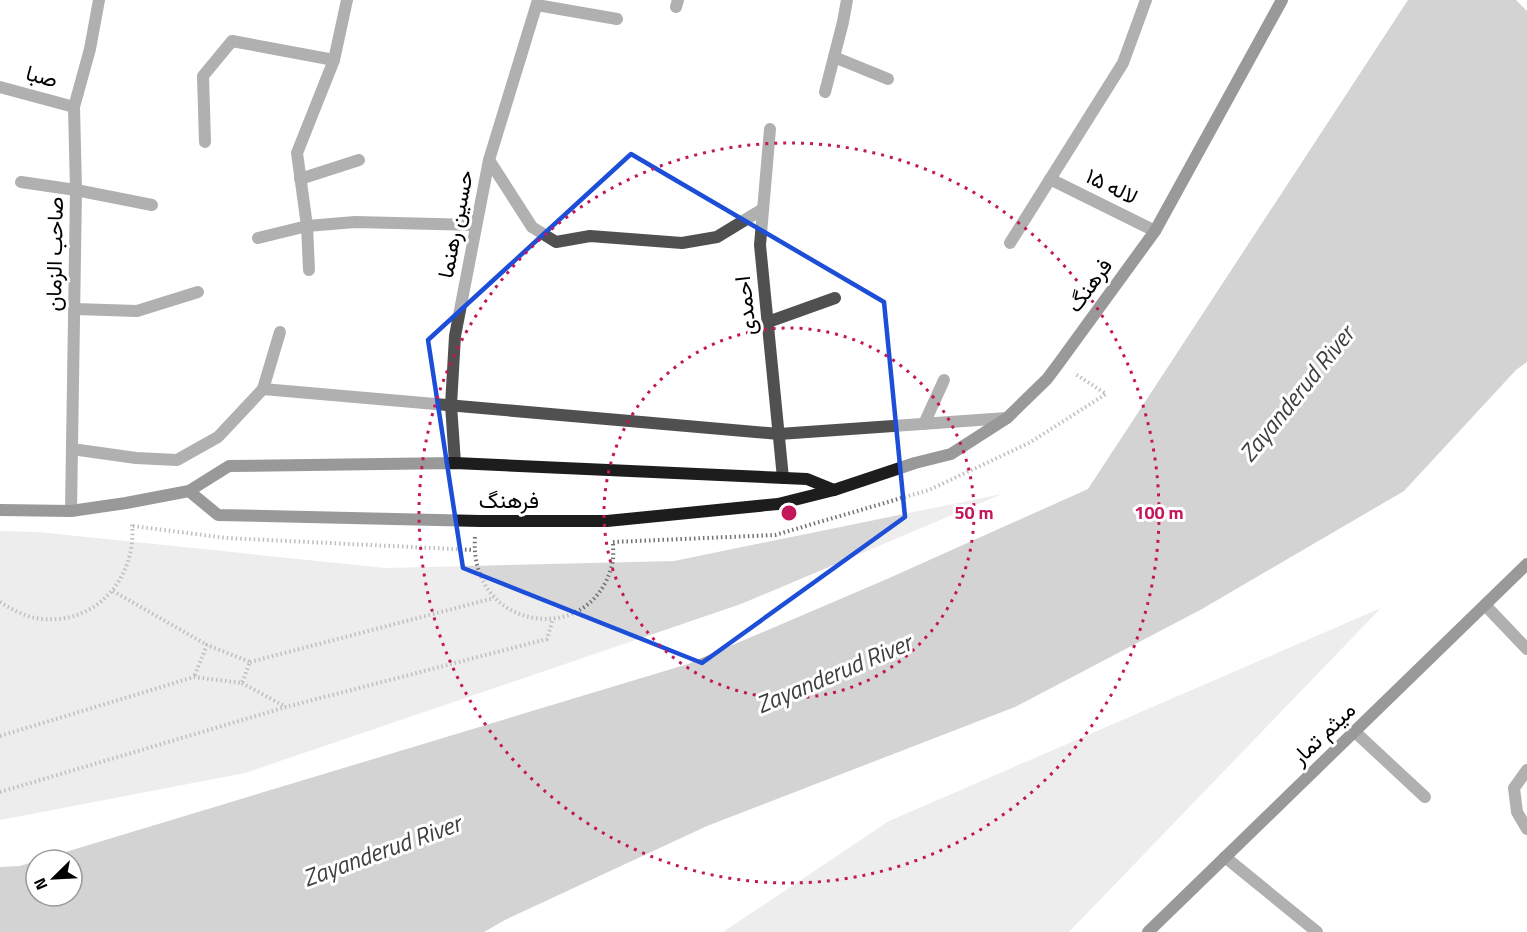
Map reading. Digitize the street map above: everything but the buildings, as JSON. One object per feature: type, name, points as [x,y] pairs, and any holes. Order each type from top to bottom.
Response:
[{"type":"street","name":"صاحب الزمان","points":[[71,511],[76,190],[74,107],[90,50],[99,0]]},
{"type":"street","points":[[309,270],[307,226],[297,153],[334,60],[347,0]]},
{"type":"street","points":[[825,92],[847,0]]},
{"type":"street","points":[[1010,243],[1123,63],[1146,0]]},
{"type":"street","name":"فرهنگ","points":[[189,491],[218,515],[480,521],[607,521],[778,504],[834,490],[915,463],[951,454],[1007,418],[1047,379],[1155,231],[1282,0]]},
{"type":"street","points":[[538,3],[617,19]]},
{"type":"street","name":"حسین رهنما","points":[[454,463],[451,405],[455,336],[489,160],[538,3]]},
{"type":"street","points":[[206,142],[203,76],[232,41],[334,60]]},
{"type":"street","points":[[834,57],[888,79]]},
{"type":"street","name":"صبا","points":[[0,87],[74,107]]},
{"type":"street","name":"احمدی","points":[[770,129],[760,245],[783,478]]},
{"type":"street","points":[[300,179],[359,160]]},
{"type":"street","points":[[489,160],[532,227],[556,242],[590,236],[682,243],[717,237],[763,209]]},
{"type":"street","name":"لاله ۱۵","points":[[1050,179],[1155,231]]},
{"type":"street","points":[[21,182],[76,190],[152,206]]},
{"type":"street","points":[[258,238],[307,226],[355,222],[476,225]]},
{"type":"street","points":[[75,309],[137,311],[198,292]]},
{"type":"street","points":[[768,322],[835,298]]},
{"type":"street","points":[[72,449],[136,458],[177,460],[218,436],[263,389],[280,332]]},
{"type":"street","points":[[924,424],[944,380]]},
{"type":"street","points":[[263,389],[779,434],[1007,418]]},
{"type":"street","name":"فرهنگ","points":[[0,510],[71,511],[189,491],[229,466],[454,463],[807,479],[834,490]]},
{"type":"street","name":"میثم تمار","points":[[1151,931],[1527,564]]},
{"type":"street","points":[[1485,605],[1527,649]]},
{"type":"street","points":[[1354,732],[1425,797]]},
{"type":"street","points":[[1527,770],[1514,789],[1518,812],[1527,829]]},
{"type":"street","points":[[1225,857],[1317,932]]},
{"type":"path","points":[[0,602],[17,613],[43,619],[68,618],[93,608],[113,591],[126,572],[132,549],[133,526],[126,503]]},
{"type":"path","points":[[480,521],[474,550],[483,584],[494,598],[512,611],[532,618],[553,619],[574,613],[592,601],[605,584],[613,552],[613,542],[607,521]]},
{"type":"path","points":[[133,526],[226,538],[474,550]]},
{"type":"path","points":[[113,591],[207,645],[250,662],[494,598]]},
{"type":"path","points":[[0,792],[286,707],[547,639],[553,619]]},
{"type":"path","points":[[194,677],[207,645]]},
{"type":"path","points":[[242,683],[250,662]]},
{"type":"path","points":[[0,736],[194,677],[242,683],[286,707]]},
{"type":"highlighted area","points":[[631,154],[884,302],[905,517],[702,663],[463,568],[428,340]]},
{"type":"shaded area","points":[[1002,494],[741,604],[245,773],[0,820],[0,531],[38,532],[385,568],[674,561]]},
{"type":"shaded area","points":[[1381,608],[1069,932],[723,932],[889,821]]},
{"type":"water","name":"Zayanderud River","points":[[1408,0],[1516,0],[1527,11],[1527,362],[1516,370],[1404,491],[1202,609],[1015,707],[707,826],[505,920],[484,932],[0,932],[0,867],[24,865],[24,908],[84,908],[84,848],[79,848],[688,664],[887,579],[1088,489]]}]
